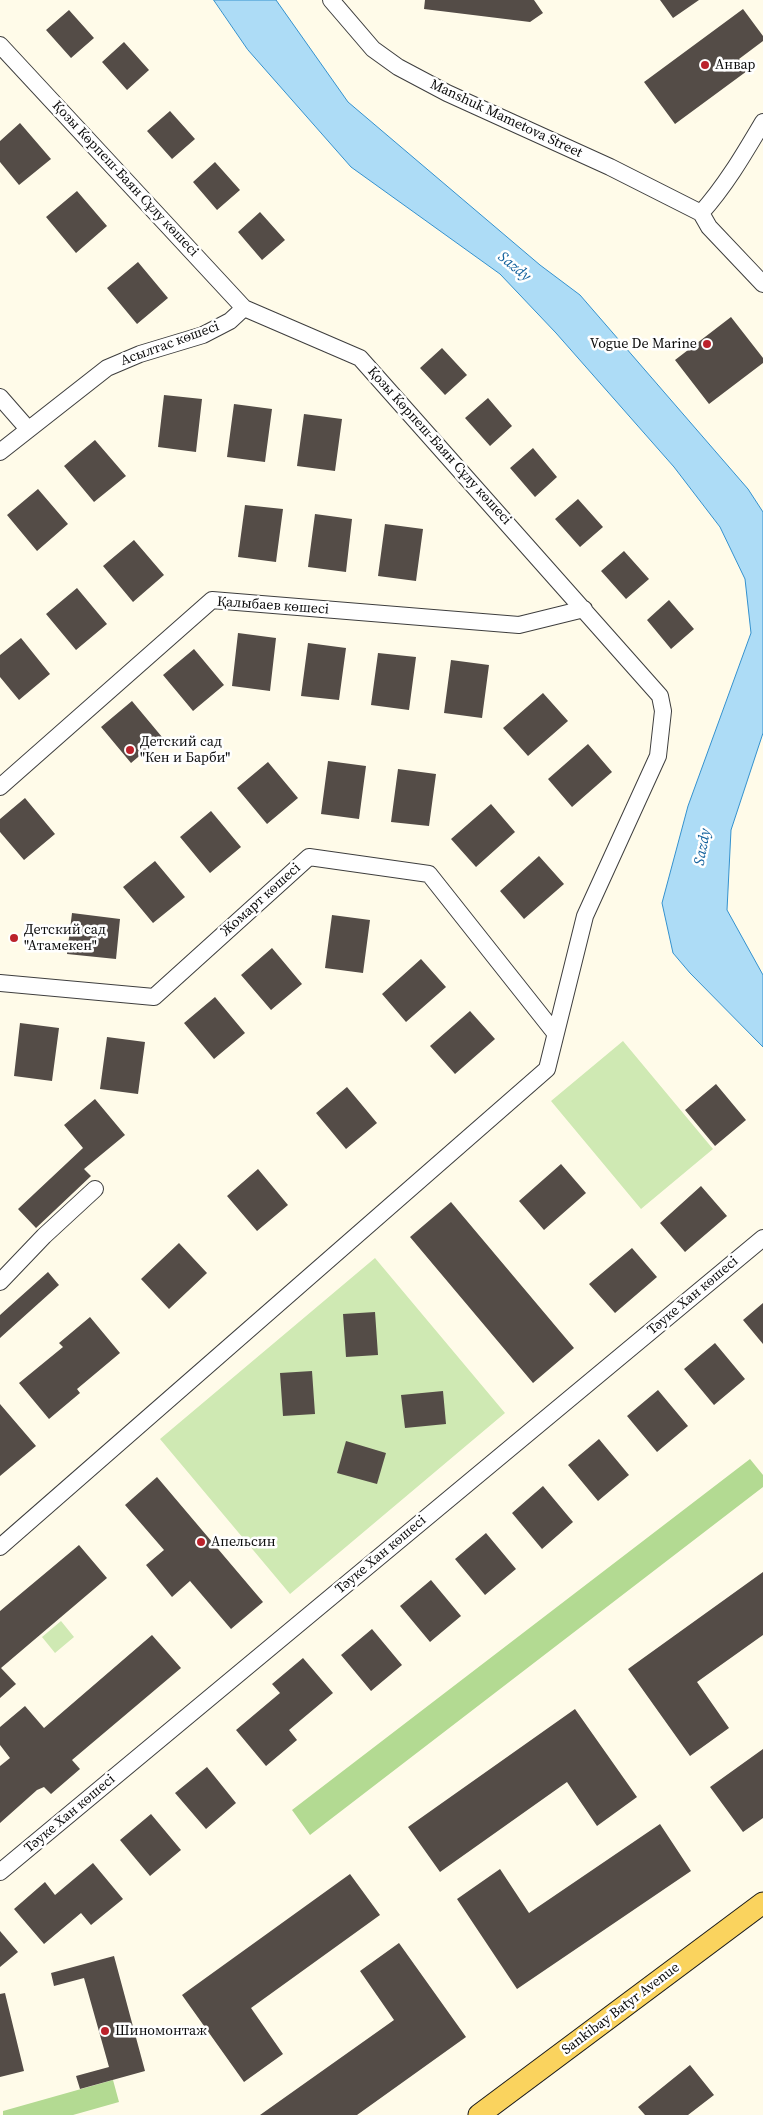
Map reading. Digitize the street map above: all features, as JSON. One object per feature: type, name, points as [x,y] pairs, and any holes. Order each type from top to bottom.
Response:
[{"type":"main road","name":"Sankibay Batyr Avenue","points":[[479,2115],[763,1903]]},
{"type":"street","name":"Manshuk Mametova Street","points":[[331,0],[373,49],[398,67],[447,93],[610,167],[700,213]]},
{"type":"street","name":"Қозы Көрпеш-Баян Сұлу көшесі","points":[[0,44],[244,308],[360,358],[660,696],[663,711],[658,756],[585,916],[555,1034]]},
{"type":"street","points":[[763,122],[717,196],[700,213],[709,227],[763,284]]},
{"type":"street","name":"Асылтас көшесі","points":[[0,452],[107,368],[140,354],[203,335],[230,321],[244,308]]},
{"type":"street","points":[[0,398],[28,429]]},
{"type":"street","name":"Қалыбаев көшесі","points":[[0,786],[212,600],[519,626],[584,609]]},
{"type":"street","name":"Жомарт көшесі","points":[[0,983],[154,997],[309,857],[428,874],[555,1034]]},
{"type":"street","points":[[0,1546],[547,1069],[555,1034]]},
{"type":"street","points":[[0,1282],[44,1236],[95,1189]]},
{"type":"street","name":"Тәуке Хан көшесі","points":[[0,1872],[763,1238]]},
{"type":"green space","points":[[623,1041],[713,1149],[641,1209],[551,1101]]},
{"type":"green space","points":[[375,1258],[505,1413],[290,1594],[160,1439]]},
{"type":"green space","points":[[750,1459],[763,1475],[763,1487],[310,1835],[292,1810]]},
{"type":"green space","points":[[61,1621],[74,1637],[55,1653],[42,1637]]},
{"type":"green space","points":[[113,2080],[119,2102],[73,2115],[3,2115],[3,2111]]},
{"type":"water","name":"Sazdy","points":[[214,0],[276,0],[348,102],[540,265],[580,295],[748,489],[763,512],[763,733],[731,830],[727,910],[763,975],[763,1047],[690,973],[673,953],[662,903],[688,806],[751,633],[745,579],[720,527],[674,467],[556,333],[500,274],[351,167],[248,50]]},
{"type":"building","points":[[425,0],[534,0],[543,13],[530,22],[424,9]]},
{"type":"building","points":[[660,0],[699,0],[673,18]]},
{"type":"building","name":"Анвар","points":[[743,9],[763,36],[763,41],[739,59],[747,71],[675,124],[644,82]]},
{"type":"building","points":[[69,10],[94,38],[71,58],[46,30]]},
{"type":"building","points":[[124,42],[149,70],[127,90],[102,62]]},
{"type":"building","points":[[170,111],[195,139],[172,159],[147,131]]},
{"type":"building","points":[[20,123],[51,159],[19,185],[0,162],[0,141]]},
{"type":"building","points":[[215,162],[240,190],[217,210],[193,182]]},
{"type":"building","points":[[77,191],[107,226],[76,253],[46,217]]},
{"type":"building","points":[[260,212],[285,240],[262,260],[238,232]]},
{"type":"building","points":[[138,262],[168,298],[137,324],[107,288]]},
{"type":"building","points":[[731,317],[763,358],[763,363],[709,404],[675,360]]},
{"type":"building","points":[[442,348],[467,375],[445,395],[420,368]]},
{"type":"building","points":[[164,395],[202,399],[196,452],[158,447]]},
{"type":"building","points":[[488,398],[512,426],[490,446],[465,418]]},
{"type":"building","points":[[234,404],[272,409],[265,462],[227,457]]},
{"type":"building","points":[[304,414],[342,419],[335,471],[297,466]]},
{"type":"building","points":[[95,440],[126,476],[94,502],[64,466]]},
{"type":"building","points":[[533,448],[557,477],[535,497],[510,468]]},
{"type":"building","points":[[38,489],[68,524],[37,551],[7,515]]},
{"type":"building","points":[[578,499],[603,527],[580,547],[555,519]]},
{"type":"building","points":[[245,505],[283,509],[276,562],[238,557]]},
{"type":"building","points":[[315,514],[352,519],[346,572],[308,567]]},
{"type":"building","points":[[385,524],[423,529],[416,581],[378,576]]},
{"type":"building","points":[[134,540],[164,575],[133,602],[103,566]]},
{"type":"building","points":[[624,551],[649,579],[626,599],[601,571]]},
{"type":"building","points":[[77,588],[107,624],[76,650],[46,614]]},
{"type":"building","points":[[669,600],[694,629],[671,649],[647,620]]},
{"type":"building","points":[[238,633],[276,638],[270,691],[232,686]]},
{"type":"building","points":[[21,638],[50,674],[19,700],[0,677],[0,655]]},
{"type":"building","points":[[308,643],[346,648],[339,700],[301,696]]},
{"type":"building","points":[[194,649],[224,685],[193,711],[163,675]]},
{"type":"building","points":[[378,653],[416,657],[409,710],[371,705]]},
{"type":"building","points":[[451,660],[489,665],[482,718],[444,713]]},
{"type":"building","points":[[543,693],[568,721],[528,756],[503,728]]},
{"type":"building","points":[[132,701],[162,737],[131,763],[101,727]]},
{"type":"building","points":[[588,744],[612,772],[572,807],[548,779]]},
{"type":"building","points":[[328,761],[366,766],[359,819],[321,814]]},
{"type":"building","points":[[268,762],[298,798],[267,824],[237,788]]},
{"type":"building","points":[[398,769],[436,774],[429,826],[391,822]]},
{"type":"building","points":[[25,798],[55,834],[24,860],[0,832],[0,819]]},
{"type":"building","points":[[491,804],[515,832],[476,867],[451,839]]},
{"type":"building","points":[[211,811],[241,847],[210,873],[180,837]]},
{"type":"building","points":[[539,856],[564,884],[524,919],[500,891]]},
{"type":"building","points":[[155,861],[185,897],[153,923],[123,887]]},
{"type":"building","points":[[72,913],[120,919],[116,959],[67,954]]},
{"type":"building","points":[[332,915],[370,920],[363,973],[325,968]]},
{"type":"building","points":[[272,948],[302,984],[271,1010],[241,975]]},
{"type":"building","points":[[421,959],[446,987],[406,1022],[382,994]]},
{"type":"building","points":[[215,997],[245,1033],[214,1059],[184,1023]]},
{"type":"building","points":[[470,1011],[495,1039],[455,1074],[430,1046]]},
{"type":"building","points":[[20,1023],[59,1028],[52,1081],[14,1076]]},
{"type":"building","points":[[107,1037],[145,1042],[138,1094],[100,1089]]},
{"type":"building","points":[[716,1084],[746,1120],[715,1146],[685,1110]]},
{"type":"building","points":[[347,1087],[377,1123],[346,1149],[316,1113]]},
{"type":"building","points":[[95,1099],[125,1135],[84,1169],[91,1176],[36,1228],[18,1209],[83,1148],[64,1125]]},
{"type":"building","points":[[561,1164],[586,1193],[544,1230],[519,1201]]},
{"type":"building","points":[[258,1169],[288,1205],[257,1231],[227,1196]]},
{"type":"building","points":[[701,1186],[727,1216],[685,1252],[660,1223]]},
{"type":"building","points":[[451,1202],[574,1348],[533,1383],[410,1237]]},
{"type":"building","points":[[179,1243],[207,1273],[169,1309],[141,1279]]},
{"type":"building","points":[[632,1248],[657,1277],[615,1313],[589,1284]]},
{"type":"building","points":[[48,1272],[59,1285],[0,1338],[0,1315]]},
{"type":"building","points":[[763,1303],[763,1344],[743,1320]]},
{"type":"building","points":[[375,1312],[378,1355],[346,1357],[343,1314]]},
{"type":"building","points":[[90,1317],[120,1353],[77,1389],[80,1393],[49,1419],[19,1383],[63,1347],[59,1343]]},
{"type":"building","points":[[715,1343],[745,1379],[714,1405],[684,1369]]},
{"type":"building","points":[[312,1371],[315,1414],[283,1416],[280,1373]]},
{"type":"building","points":[[658,1390],[688,1426],[657,1452],[627,1416]]},
{"type":"building","points":[[443,1391],[446,1424],[405,1428],[401,1395]]},
{"type":"building","points":[[0,1404],[36,1446],[0,1476]]},
{"type":"building","points":[[599,1439],[629,1475],[598,1501],[568,1465]]},
{"type":"building","points":[[346,1441],[386,1453],[377,1484],[337,1473]]},
{"type":"building","points":[[157,1477],[263,1602],[231,1629],[190,1581],[172,1597],[146,1565],[164,1550],[125,1505]]},
{"type":"building","points":[[543,1486],[573,1522],[542,1549],[512,1513]]},
{"type":"building","points":[[486,1533],[516,1569],[485,1595],[455,1559]]},
{"type":"building","points":[[79,1545],[107,1578],[1,1668],[16,1684],[0,1698],[0,1611]]},
{"type":"building","points":[[763,1572],[763,1635],[697,1682],[729,1728],[690,1756],[628,1669]]},
{"type":"building","points":[[431,1580],[461,1616],[430,1642],[400,1606]]},
{"type":"building","points":[[372,1629],[402,1665],[371,1691],[341,1655]]},
{"type":"building","points":[[152,1635],[181,1668],[72,1760],[80,1769],[51,1794],[44,1787],[37,1790],[0,1823],[0,1766],[10,1758],[0,1745],[0,1727],[25,1706],[44,1728]]},
{"type":"building","points":[[303,1658],[333,1693],[289,1730],[297,1740],[266,1766],[236,1730],[280,1693],[272,1684]]},
{"type":"building","points":[[575,1709],[637,1797],[597,1826],[567,1782],[440,1872],[408,1827]]},
{"type":"building","points":[[763,1749],[763,1818],[743,1832],[710,1787]]},
{"type":"building","points":[[207,1767],[236,1803],[206,1829],[175,1793]]},
{"type":"building","points":[[151,1814],[181,1850],[150,1876],[120,1840]]},
{"type":"building","points":[[660,1824],[691,1871],[517,1989],[457,1899],[500,1869],[529,1913]]},
{"type":"building","points":[[93,1863],[123,1899],[91,1925],[81,1913],[44,1944],[14,1909],[45,1882],[55,1895]]},
{"type":"building","points":[[350,1874],[380,1915],[251,2008],[283,2054],[244,2082],[182,1995]]},
{"type":"building","points":[[0,1931],[18,1952],[0,1967]]},
{"type":"building","points":[[399,1943],[466,2037],[357,2115],[260,2115],[394,2020],[360,1971]]},
{"type":"building","points":[[114,1956],[145,2071],[80,2089],[76,2076],[109,2067],[84,1978],[54,1986],[51,1973]]},
{"type":"building","points":[[5,1993],[24,2071],[0,2077],[0,1994]]},
{"type":"building","points":[[690,2065],[714,2095],[688,2115],[645,2115],[638,2107]]},
{"type":"place","name":"Анвар","points":[[705,65]]},
{"type":"place","name":"Vogue De Marine","points":[[707,344]]},
{"type":"place","name":"Детский сад \"Кен и Барби\"","points":[[130,750]]},
{"type":"place","name":"Детский сад \"Атамекен\"","points":[[14,938]]},
{"type":"place","name":"Апельсин","points":[[201,1542]]},
{"type":"place","name":"Шиномонтаж","points":[[105,2031]]}]
